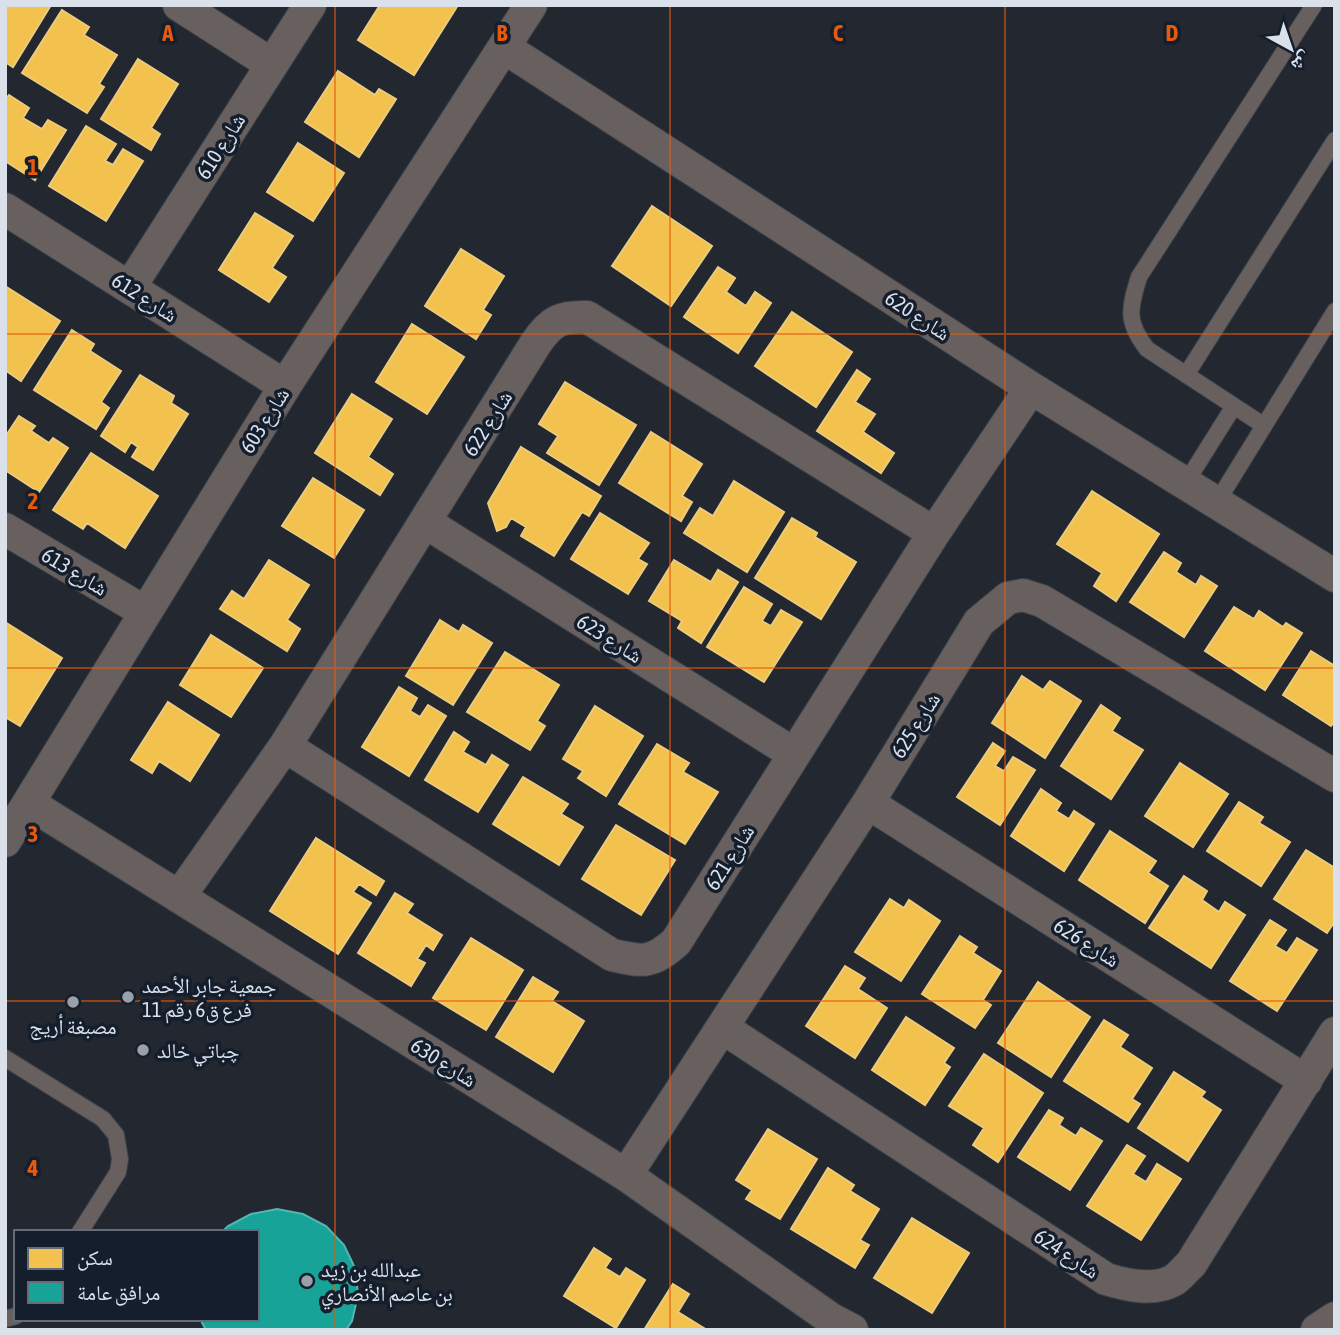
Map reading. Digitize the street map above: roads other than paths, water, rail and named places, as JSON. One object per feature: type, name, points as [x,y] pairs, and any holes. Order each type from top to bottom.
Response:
[{"type":"street","points":[[179,5],[271,64]]},
{"type":"street","name":"شارع 610","points":[[130,287],[310,5]]},
{"type":"street","name":"شارع 603","points":[[5,841],[285,386],[531,5]]},
{"type":"street","name":"شارع 620","points":[[505,48],[1031,388],[1335,576]]},
{"type":"street","name":"شارع 612","points":[[5,209],[285,386]]},
{"type":"street","name":"شارع 622","points":[[180,897],[285,746],[548,326],[572,317],[587,317],[934,533]]},
{"type":"street","name":"شارع 621","points":[[285,746],[612,955],[645,961],[660,956],[676,942],[934,533],[1031,388]]},
{"type":"street","name":"شارع 623","points":[[425,522],[794,754]]},
{"type":"street","name":"شارع 613","points":[[5,529],[145,612]]},
{"type":"street","name":"شارع 625","points":[[626,1175],[868,803],[979,622],[1007,598],[1023,595],[1041,601],[1335,776]]},
{"type":"street","name":"شارع 630","points":[[30,803],[626,1175],[835,1326]]},
{"type":"street","name":"شارع 626","points":[[868,803],[1306,1081]]},
{"type":"street","name":"شارع 624","points":[[723,1028],[1106,1279],[1129,1286],[1172,1281],[1191,1264],[1335,1033]]},
{"type":"street","points":[[1317,1330],[1335,1318]]},
{"type":"lane","points":[[1263,425],[1147,349],[1135,334],[1129,313],[1139,277],[1314,5]]},
{"type":"lane","points":[[1186,374],[1335,139]]},
{"type":"lane","points":[[1217,502],[1335,311]]},
{"type":"lane","points":[[1185,484],[1234,406]]},
{"type":"lane","points":[[5,1058],[103,1119],[116,1135],[120,1159],[118,1172],[81,1230]]},
{"type":"place","name":"جمعية جابر الأحمد فرع ق6 رقم 11","points":[[128,997]]},
{"type":"place","name":"مصبغة أريج","points":[[73,1002]]},
{"type":"place","name":"چباتي خالد","points":[[143,1050]]},
{"type":"place","name":"عبدالله بن زيد بن عاصم الأنصاري","points":[[307,1281]]}]
